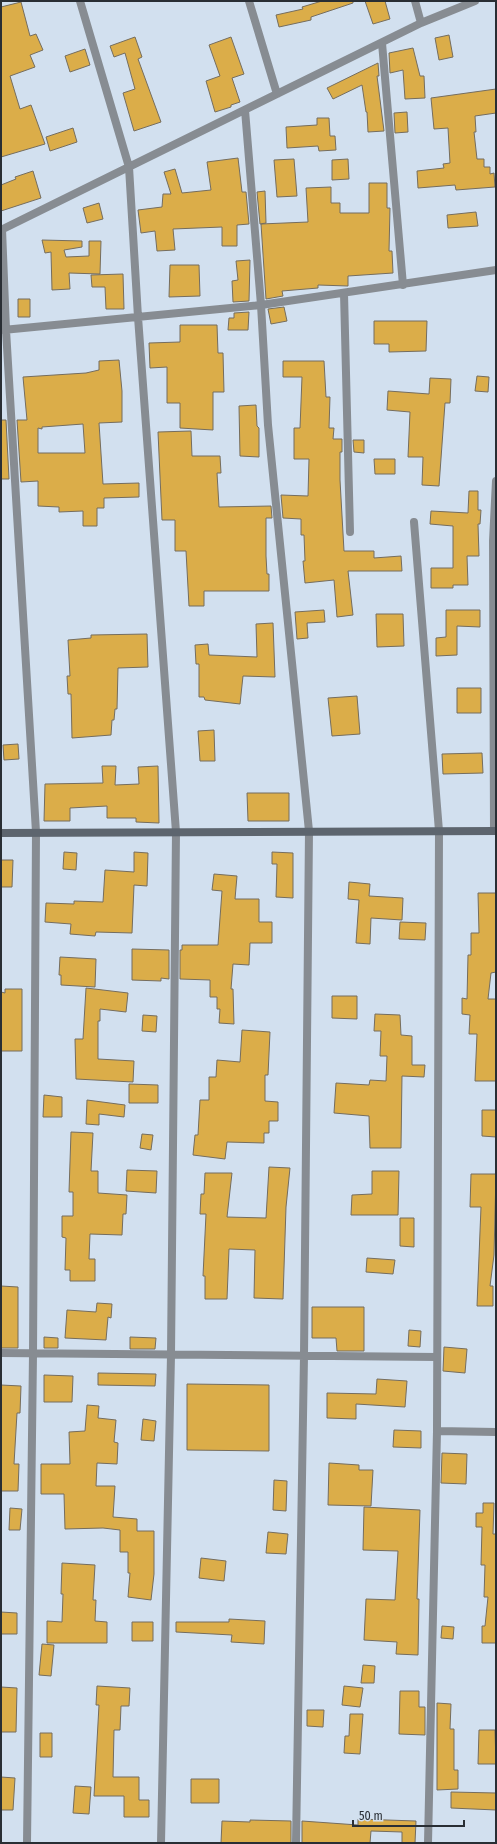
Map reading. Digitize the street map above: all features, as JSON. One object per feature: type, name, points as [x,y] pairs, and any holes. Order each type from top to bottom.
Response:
[{"type":"street","points":[[80,1],[129,167],[138,317],[176,832],[171,1355],[161,1843]]},
{"type":"street","points":[[249,1],[278,94]]},
{"type":"street","points":[[415,1],[422,24]]},
{"type":"street","points":[[27,1843],[33,1354],[36,832],[4,330],[2,229],[382,43],[476,1]]},
{"type":"street","points":[[382,43],[403,285]]},
{"type":"street","points":[[245,110],[261,304],[268,425],[309,832],[304,1356],[296,1843]]},
{"type":"street","points":[[4,330],[261,304],[403,285],[496,270]]},
{"type":"street","points":[[344,293],[350,532]]},
{"type":"street","points":[[1,833],[495,831],[492,541],[496,481]]},
{"type":"street","points":[[414,522],[439,831],[437,1430],[428,1843]]},
{"type":"street","points":[[1,1353],[437,1357]]},
{"type":"street","points":[[437,1430],[496,1432]]},
{"type":"building","points":[[322,1],[353,1],[353,3],[311,17],[311,20],[279,27],[276,15],[303,9],[302,7]]},
{"type":"building","points":[[365,1],[385,1],[390,19],[373,24]]},
{"type":"building","points":[[21,2],[30,36],[36,34],[43,50],[30,55],[35,67],[10,76],[20,109],[31,105],[45,144],[1,157],[1,7]]},
{"type":"building","points":[[449,35],[453,57],[439,60],[435,38]]},
{"type":"building","points":[[135,37],[142,57],[138,59],[161,122],[134,131],[123,93],[135,89],[125,53],[114,57],[110,46]]},
{"type":"building","points":[[231,37],[244,74],[232,78],[240,102],[231,105],[231,107],[215,112],[206,81],[220,76],[209,45]]},
{"type":"building","points":[[413,48],[420,76],[424,76],[425,98],[405,99],[403,70],[390,73],[389,53]]},
{"type":"building","points":[[85,49],[90,65],[70,72],[65,56]]},
{"type":"building","points":[[378,63],[379,76],[377,76],[384,131],[368,132],[367,112],[362,85],[333,99],[327,88]]},
{"type":"building","points":[[496,89],[496,113],[475,116],[476,132],[474,132],[477,159],[484,159],[484,167],[490,167],[490,174],[494,173],[495,187],[456,190],[455,185],[418,188],[417,171],[444,168],[443,164],[450,163],[448,128],[434,129],[431,98]]},
{"type":"building","points":[[407,112],[408,132],[395,133],[394,113]]},
{"type":"building","points":[[317,118],[329,118],[330,136],[335,136],[336,150],[319,151],[318,146],[287,148],[286,127],[317,125]]},
{"type":"building","points":[[73,128],[77,142],[50,151],[46,137]]},
{"type":"building","points":[[238,158],[242,192],[246,192],[249,224],[237,225],[237,246],[222,246],[222,227],[173,229],[175,250],[157,251],[155,231],[141,233],[138,210],[162,207],[163,194],[171,194],[164,172],[175,169],[182,193],[211,190],[207,162]]},
{"type":"building","points":[[294,159],[297,196],[277,197],[274,160]]},
{"type":"building","points":[[348,159],[349,179],[332,180],[332,160]]},
{"type":"building","points":[[33,171],[41,198],[1,211],[1,185],[16,179],[15,177]]},
{"type":"building","points":[[369,183],[387,183],[387,208],[390,208],[389,251],[392,251],[393,273],[348,276],[348,286],[318,285],[318,288],[282,291],[283,296],[266,299],[261,224],[308,222],[306,188],[331,187],[331,203],[340,203],[340,213],[369,213]]},
{"type":"building","points":[[265,191],[266,223],[260,224],[257,192]]},
{"type":"building","points":[[99,203],[103,219],[87,223],[83,208]]},
{"type":"building","points":[[476,212],[478,226],[448,228],[447,215]]},
{"type":"building","points":[[42,240],[82,241],[82,247],[64,250],[66,257],[89,256],[89,241],[101,241],[100,274],[69,273],[70,289],[52,290],[51,252],[45,253]]},
{"type":"building","points":[[250,260],[249,301],[233,302],[232,281],[238,280],[236,261]]},
{"type":"building","points":[[170,265],[199,265],[200,296],[169,297]]},
{"type":"building","points":[[123,274],[124,309],[106,309],[105,287],[92,287],[91,275]]},
{"type":"building","points":[[18,299],[30,299],[30,317],[18,317]]},
{"type":"building","points":[[284,307],[287,321],[271,324],[268,309]]},
{"type":"building","points":[[249,312],[248,330],[228,330],[229,318],[234,318],[234,313]]},
{"type":"building","points":[[374,321],[427,321],[426,351],[389,352],[389,344],[374,344]]},
{"type":"building","points":[[180,325],[217,325],[218,353],[223,353],[224,392],[213,392],[213,430],[180,428],[180,403],[167,403],[167,367],[150,368],[149,343],[180,342]]},
{"type":"building","points":[[119,360],[122,391],[122,422],[99,423],[103,484],[139,483],[139,497],[104,498],[104,508],[97,508],[97,526],[83,526],[83,511],[59,512],[59,507],[38,506],[38,481],[21,482],[17,420],[27,420],[23,377],[86,373],[99,370],[99,361]],"holes":[[[83,424],[85,453],[38,453],[38,428],[42,429],[42,427]]]},
{"type":"building","points":[[283,361],[324,361],[326,397],[330,397],[329,428],[334,428],[333,439],[342,439],[342,452],[340,452],[340,480],[344,551],[374,551],[374,558],[401,556],[402,571],[348,571],[353,615],[337,617],[334,580],[305,583],[303,561],[305,561],[304,535],[301,535],[301,519],[283,518],[281,495],[308,496],[309,459],[294,459],[294,428],[300,428],[302,377],[283,377]]},
{"type":"building","points":[[477,376],[489,377],[488,392],[475,391]]},
{"type":"building","points":[[430,378],[451,379],[450,403],[445,403],[439,486],[422,485],[423,457],[408,457],[410,412],[387,410],[388,391],[429,394]]},
{"type":"building","points":[[256,405],[257,426],[259,428],[259,457],[240,456],[239,406]]},
{"type":"building","points":[[1,420],[6,420],[9,479],[1,479]]},
{"type":"building","points":[[191,431],[192,456],[220,456],[221,473],[217,473],[219,507],[271,506],[272,518],[266,518],[266,556],[267,574],[269,574],[269,591],[204,591],[204,606],[189,606],[186,551],[175,551],[175,520],[162,520],[158,432]]},
{"type":"building","points":[[353,440],[364,440],[364,453],[354,452]]},
{"type":"building","points":[[374,459],[395,459],[395,474],[375,474]]},
{"type":"building","points":[[469,491],[478,491],[478,510],[481,510],[480,524],[478,524],[479,556],[467,556],[468,585],[453,585],[453,588],[431,588],[431,568],[453,568],[453,526],[430,524],[431,511],[468,513]]},
{"type":"building","points":[[324,610],[325,622],[307,623],[308,638],[297,639],[295,612]]},
{"type":"building","points":[[446,610],[480,610],[480,627],[457,626],[457,655],[436,656],[436,638],[446,637]]},
{"type":"building","points":[[376,614],[403,614],[404,646],[377,647]]},
{"type":"building","points":[[273,623],[275,677],[243,676],[240,704],[205,700],[204,697],[199,697],[199,664],[196,664],[195,645],[208,644],[209,655],[257,657],[256,624]]},
{"type":"building","points":[[147,634],[148,667],[118,668],[117,709],[115,709],[114,720],[112,720],[111,735],[72,738],[71,694],[68,694],[67,676],[70,676],[68,640],[91,638],[91,635]]},
{"type":"building","points":[[457,688],[481,688],[481,713],[457,713]]},
{"type":"building","points":[[357,696],[360,734],[332,736],[328,698]]},
{"type":"building","points":[[214,730],[215,761],[200,761],[198,731]]},
{"type":"building","points":[[18,744],[19,759],[4,760],[3,745]]},
{"type":"building","points":[[482,753],[483,773],[443,774],[442,754]]},
{"type":"building","points":[[102,766],[116,766],[115,785],[139,784],[138,767],[158,766],[159,823],[136,822],[136,818],[107,818],[107,806],[70,808],[70,821],[44,821],[45,784],[103,783]]},
{"type":"building","points":[[247,793],[289,793],[289,821],[248,821]]},
{"type":"building","points":[[64,852],[77,853],[76,870],[63,869]]},
{"type":"building","points":[[134,852],[148,853],[147,886],[134,885],[132,933],[96,932],[95,936],[70,934],[71,924],[45,922],[46,903],[74,904],[74,901],[103,902],[105,870],[134,872]]},
{"type":"building","points":[[272,852],[293,853],[293,898],[276,897],[277,864],[272,864]]},
{"type":"building","points":[[1,860],[13,860],[12,887],[1,887]]},
{"type":"building","points":[[214,874],[237,876],[235,899],[259,899],[259,922],[272,922],[272,943],[250,943],[249,965],[233,964],[231,989],[233,989],[234,1024],[219,1023],[220,1009],[217,1009],[217,997],[210,997],[210,980],[180,979],[180,950],[182,950],[182,945],[218,945],[222,891],[212,890]]},
{"type":"building","points":[[349,882],[370,884],[369,896],[403,898],[402,920],[371,918],[370,944],[356,943],[359,900],[348,899]]},
{"type":"building","points":[[478,893],[496,893],[496,972],[491,973],[488,999],[496,999],[496,1081],[475,1081],[477,1034],[469,1034],[470,1015],[462,1014],[462,998],[467,999],[468,955],[471,955],[471,933],[479,933]]},
{"type":"building","points":[[400,922],[426,923],[425,940],[399,939]]},
{"type":"building","points":[[132,949],[169,950],[169,979],[161,978],[161,981],[132,980]]},
{"type":"building","points":[[60,957],[96,959],[95,987],[61,985],[61,975],[59,975]]},
{"type":"building","points":[[86,988],[128,993],[126,1012],[100,1009],[100,1021],[98,1021],[98,1059],[134,1061],[133,1082],[76,1079],[75,1039],[83,1039]]},
{"type":"building","points":[[5,989],[22,989],[22,1051],[1,1051],[1,992],[5,993]]},
{"type":"building","points":[[332,996],[357,996],[357,1019],[332,1018]]},
{"type":"building","points":[[375,1014],[400,1015],[401,1035],[412,1036],[412,1065],[425,1065],[424,1077],[402,1076],[401,1148],[370,1148],[369,1116],[334,1113],[336,1083],[369,1085],[370,1080],[386,1081],[387,1056],[380,1056],[381,1031],[374,1031]]},
{"type":"building","points":[[143,1015],[157,1016],[156,1032],[142,1031]]},
{"type":"building","points":[[242,1030],[270,1032],[268,1075],[265,1075],[265,1101],[278,1102],[278,1121],[269,1121],[269,1133],[264,1133],[264,1143],[227,1142],[225,1159],[193,1155],[195,1135],[198,1135],[200,1100],[209,1100],[209,1077],[216,1077],[217,1060],[240,1062]]},
{"type":"building","points":[[129,1084],[158,1085],[158,1103],[129,1103]]},
{"type":"building","points":[[44,1095],[62,1097],[62,1117],[43,1117]]},
{"type":"building","points":[[87,1100],[125,1105],[124,1117],[99,1114],[99,1125],[86,1124]]},
{"type":"building","points":[[482,1110],[496,1110],[496,1137],[482,1136]]},
{"type":"building","points":[[71,1132],[93,1133],[91,1171],[98,1171],[98,1193],[127,1195],[126,1214],[123,1214],[122,1235],[90,1234],[89,1259],[95,1259],[95,1281],[70,1281],[70,1270],[65,1270],[66,1238],[62,1237],[62,1216],[73,1216],[73,1192],[69,1192]]},
{"type":"building","points":[[142,1134],[153,1135],[151,1150],[140,1148]]},
{"type":"building","points":[[269,1167],[290,1168],[286,1207],[283,1299],[254,1298],[255,1250],[229,1249],[227,1299],[205,1299],[205,1276],[203,1276],[206,1214],[200,1214],[201,1194],[204,1194],[205,1173],[232,1173],[227,1217],[266,1218]]},
{"type":"building","points":[[127,1170],[157,1171],[156,1193],[126,1191]]},
{"type":"building","points":[[372,1171],[399,1171],[398,1215],[351,1215],[352,1195],[372,1194]]},
{"type":"building","points":[[471,1174],[496,1174],[494,1255],[490,1286],[493,1286],[493,1306],[477,1306],[481,1207],[470,1207]]},
{"type":"building","points":[[400,1218],[414,1218],[414,1247],[400,1246]]},
{"type":"building","points":[[367,1258],[395,1260],[393,1274],[366,1272]]},
{"type":"building","points":[[1,1286],[18,1287],[18,1348],[1,1348]]},
{"type":"building","points":[[97,1303],[112,1304],[111,1318],[108,1317],[106,1340],[65,1338],[67,1310],[96,1312]]},
{"type":"building","points":[[312,1307],[364,1307],[364,1351],[337,1351],[336,1338],[312,1338]]},
{"type":"building","points":[[409,1330],[421,1331],[420,1347],[408,1346]]},
{"type":"building","points":[[44,1337],[58,1338],[58,1348],[44,1348]]},
{"type":"building","points":[[130,1337],[156,1338],[155,1349],[130,1349]]},
{"type":"building","points":[[444,1347],[467,1349],[465,1373],[443,1371]]},
{"type":"building","points":[[98,1373],[156,1374],[155,1386],[98,1385]]},
{"type":"building","points":[[44,1375],[73,1376],[72,1402],[44,1402]]},
{"type":"building","points":[[377,1379],[407,1381],[405,1407],[356,1404],[356,1419],[327,1418],[327,1393],[376,1394]]},
{"type":"building","points":[[187,1384],[269,1385],[269,1451],[187,1450]]},
{"type":"building","points":[[1,1385],[21,1386],[20,1413],[17,1413],[14,1464],[19,1464],[18,1491],[1,1491]]},
{"type":"building","points":[[87,1405],[99,1406],[98,1418],[116,1420],[114,1442],[118,1443],[117,1464],[97,1463],[96,1486],[115,1486],[113,1517],[137,1519],[137,1531],[154,1531],[154,1574],[151,1600],[128,1597],[130,1573],[128,1573],[128,1552],[120,1552],[120,1530],[103,1528],[65,1529],[64,1494],[41,1494],[41,1464],[70,1464],[69,1432],[85,1431]]},
{"type":"building","points":[[143,1419],[156,1421],[154,1441],[141,1440]]},
{"type":"building","points":[[394,1430],[421,1431],[421,1448],[393,1447]]},
{"type":"building","points":[[442,1453],[467,1454],[466,1484],[441,1483]]},
{"type":"building","points":[[329,1463],[359,1465],[359,1470],[373,1470],[371,1506],[328,1505]]},
{"type":"building","points":[[274,1480],[287,1481],[286,1511],[273,1510]]},
{"type":"building","points":[[483,1503],[494,1503],[493,1534],[496,1534],[496,1643],[482,1643],[482,1626],[485,1626],[488,1597],[484,1597],[485,1565],[481,1565],[482,1527],[476,1527],[476,1513],[483,1513]]},
{"type":"building","points":[[364,1507],[420,1510],[417,1599],[419,1599],[418,1655],[396,1654],[397,1642],[364,1640],[366,1599],[395,1600],[398,1551],[363,1550]]},
{"type":"building","points":[[10,1508],[22,1509],[20,1530],[9,1530]]},
{"type":"building","points":[[268,1532],[288,1534],[286,1554],[266,1553]]},
{"type":"building","points":[[201,1558],[226,1561],[224,1581],[199,1578]]},
{"type":"building","points":[[62,1563],[95,1565],[93,1600],[96,1600],[95,1621],[107,1622],[107,1643],[47,1643],[47,1621],[62,1622]]},
{"type":"building","points":[[1,1612],[17,1613],[17,1634],[1,1634]]},
{"type":"building","points":[[229,1619],[265,1621],[264,1644],[231,1642],[232,1635],[176,1632],[176,1622],[229,1622]]},
{"type":"building","points":[[132,1622],[153,1622],[153,1641],[132,1641]]},
{"type":"building","points":[[442,1626],[454,1627],[453,1639],[441,1638]]},
{"type":"building","points":[[42,1644],[54,1645],[51,1676],[39,1675]]},
{"type":"building","points":[[363,1665],[375,1666],[374,1683],[361,1683]]},
{"type":"building","points":[[97,1686],[130,1688],[129,1706],[121,1706],[120,1730],[114,1730],[113,1777],[139,1777],[139,1800],[149,1800],[149,1817],[124,1817],[124,1796],[94,1796],[99,1705],[96,1705]]},
{"type":"building","points":[[344,1686],[363,1688],[360,1707],[342,1705]]},
{"type":"building","points":[[1,1687],[17,1688],[16,1732],[1,1732]]},
{"type":"building","points":[[400,1691],[419,1691],[419,1707],[425,1707],[425,1735],[399,1734]]},
{"type":"building","points":[[437,1703],[451,1704],[450,1729],[454,1729],[454,1770],[458,1770],[458,1789],[437,1790]]},
{"type":"building","points":[[307,1710],[324,1710],[323,1727],[307,1726]]},
{"type":"building","points":[[350,1714],[363,1714],[360,1754],[344,1753],[345,1736],[349,1736]]},
{"type":"building","points":[[479,1730],[495,1730],[496,1764],[478,1764]]},
{"type":"building","points":[[40,1733],[52,1733],[52,1757],[40,1757]]},
{"type":"building","points":[[1,1777],[15,1778],[13,1810],[1,1810]]},
{"type":"building","points":[[191,1779],[219,1779],[219,1803],[191,1803]]},
{"type":"building","points":[[75,1786],[91,1787],[89,1814],[73,1813]]},
{"type":"building","points":[[451,1792],[496,1793],[496,1810],[451,1808]]},
{"type":"building","points":[[358,1819],[416,1821],[415,1843],[402,1843],[402,1832],[371,1831],[370,1843],[302,1843],[302,1821],[358,1825]]},
{"type":"building","points":[[250,1820],[291,1821],[291,1843],[221,1843],[222,1821],[250,1822]]}]
